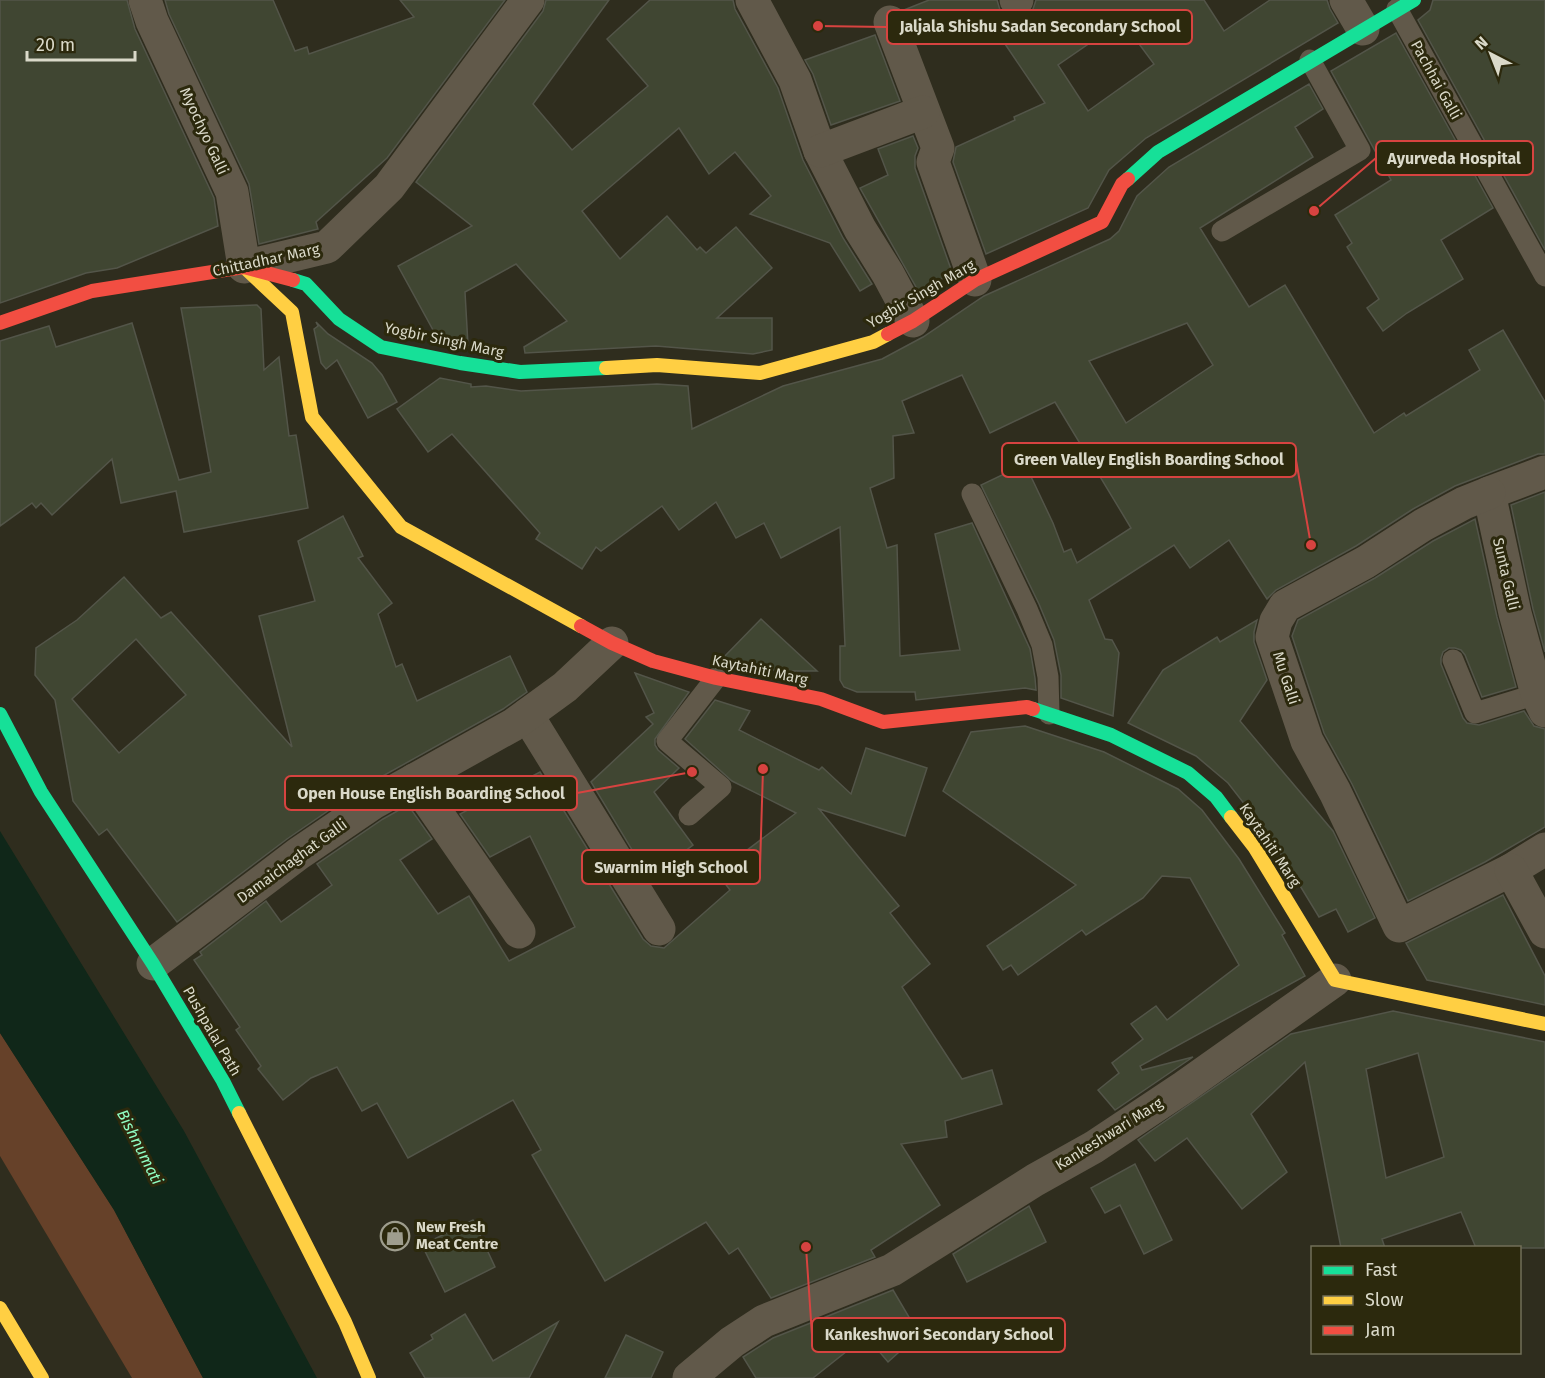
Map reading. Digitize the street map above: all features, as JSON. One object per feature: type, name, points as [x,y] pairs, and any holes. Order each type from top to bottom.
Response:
[{"type":"street","name":"Myochyo Galli","points":[[145,0],[152,21],[232,192],[244,267]]},
{"type":"street","name":"Chittadhar Marg","points":[[0,323],[92,291],[244,267],[327,247],[389,187],[528,0]]},
{"type":"street","points":[[752,0],[795,80],[820,151],[860,229],[913,321]]},
{"type":"street","points":[[1346,0],[1363,29]]},
{"type":"street","name":"Yogbir Singh Marg","points":[[244,267],[306,284],[339,319],[381,347],[520,372],[657,365],[760,373],[873,342],[913,321],[975,280],[1102,222],[1122,184],[1158,152],[1406,5]]},
{"type":"street","points":[[890,22],[938,148],[933,162],[975,280]]},
{"type":"street","points":[[820,151],[923,112]]},
{"type":"street","name":"Kaytahiti Marg","points":[[244,267],[292,312],[312,417],[401,527],[612,643],[653,661],[716,678],[821,699],[883,722],[1027,706],[1111,735],[1188,773],[1216,797],[1255,848],[1335,980]]},
{"type":"street","points":[[1489,493],[1545,472]]},
{"type":"street","name":"Sunta Galli","points":[[1489,493],[1512,602],[1541,702]]},
{"type":"street","name":"Mu Galli","points":[[1489,493],[1464,503],[1423,525],[1365,562],[1285,606],[1276,621],[1272,637],[1307,741],[1335,792],[1400,926],[1511,870]]},
{"type":"street","name":"Damaichaghat Galli","points":[[153,964],[298,854],[373,803],[513,725],[565,687],[612,643]]},
{"type":"street","name":"Pushpalal Path","points":[[0,714],[41,792],[153,964],[223,1081],[345,1322],[369,1378]]},
{"type":"street","points":[[527,715],[659,929]]},
{"type":"street","points":[[414,780],[519,932]]},
{"type":"street","points":[[1541,916],[1511,870],[1545,849]]},
{"type":"street","points":[[1335,980],[1545,1024]]},
{"type":"street","name":"Kankeshwari Marg","points":[[689,1378],[732,1342],[764,1321],[892,1270],[1035,1180],[1094,1147],[1184,1087],[1335,980]]},
{"type":"street","points":[[0,1308],[42,1378]]},
{"type":"lane","name":"Pachhai Galli","points":[[1406,5],[1545,276]]},
{"type":"lane","points":[[1222,231],[1360,150],[1310,60]]},
{"type":"lane","points":[[972,494],[1042,645],[1048,677],[1049,714]]},
{"type":"lane","points":[[1453,660],[1475,713],[1541,702]]},
{"type":"lane","points":[[688,815],[722,787],[667,741],[716,678]]},
{"type":"shaded area","points":[[0,1033],[114,1210],[203,1378],[132,1378],[0,1156]]},
{"type":"water","name":"Bishnumati","points":[[0,831],[184,1131],[317,1378],[203,1378],[114,1210],[0,1033]]},
{"type":"building","points":[[0,0],[127,0],[135,29],[214,198],[218,226],[117,268],[86,273],[0,303]]},
{"type":"building","points":[[165,0],[273,0],[295,51],[307,47],[309,54],[414,17],[400,0],[505,0],[387,158],[316,222],[318,229],[259,244],[249,184],[169,14]]},
{"type":"building","points":[[546,0],[609,0],[533,104],[572,150],[648,86],[607,39],[650,0],[733,0],[735,9],[778,88],[803,160],[843,238],[872,284],[860,291],[830,243],[750,214],[771,196],[735,152],[709,174],[679,128],[582,211],[620,259],[667,216],[697,250],[700,247],[706,253],[736,227],[772,268],[717,318],[772,318],[772,350],[753,354],[656,346],[525,353],[524,347],[567,321],[516,264],[465,292],[468,345],[438,339],[398,266],[472,226],[416,182],[543,11]]},
{"type":"building","points":[[929,0],[997,0],[1000,10],[1016,19],[1027,16],[1036,0],[1204,0],[1224,31],[1270,0],[1327,0],[1338,23],[1146,138],[1109,170],[1088,208],[986,254],[953,162],[956,147],[1015,120],[1014,117],[1045,103],[984,13],[917,40],[904,10]],"holes":[[[1122,21],[1154,64],[1088,111],[1058,65]]]},
{"type":"building","points":[[1433,0],[1545,0],[1545,250],[1418,20],[1430,10]]},
{"type":"building","points":[[1396,33],[1493,208],[1441,240],[1463,279],[1407,313],[1383,331],[1367,308],[1379,299],[1347,247],[1352,243],[1335,215],[1391,180],[1331,71]]},
{"type":"building","points":[[875,35],[900,101],[831,125],[813,74],[805,60]]},
{"type":"building","points":[[1309,84],[1323,109],[1295,127],[1313,157],[1200,228],[1249,307],[1285,285],[1374,433],[1404,413],[1406,416],[1480,370],[1469,350],[1503,330],[1545,402],[1545,454],[1538,454],[1455,486],[1413,509],[1356,546],[1276,590],[1267,599],[1229,540],[1190,568],[1174,545],[1089,600],[1105,639],[1112,640],[1119,653],[1113,716],[1061,698],[1061,675],[1054,640],[981,485],[1025,464],[1064,552],[1071,549],[1077,563],[1131,528],[1055,402],[990,433],[962,375],[902,401],[914,433],[893,436],[894,478],[870,488],[887,548],[897,545],[900,656],[960,650],[935,534],[972,523],[1030,649],[1036,690],[1025,688],[916,700],[915,692],[857,692],[844,687],[840,680],[840,646],[845,646],[840,527],[781,558],[764,523],[736,538],[716,502],[679,530],[662,506],[601,551],[596,547],[582,569],[536,539],[540,533],[452,434],[428,452],[397,409],[440,378],[471,384],[471,387],[486,386],[521,391],[657,384],[688,386],[692,429],[783,386],[882,359],[923,337],[984,296],[1110,239],[1119,231],[1137,196],[1169,167]],"holes":[[[1187,323],[1213,365],[1126,423],[1089,361]]]},
{"type":"building","points":[[913,136],[918,148],[915,168],[952,272],[920,294],[860,188],[888,175],[878,149]]},
{"type":"building","points":[[257,305],[261,309],[264,370],[279,357],[289,436],[296,435],[308,508],[184,532],[176,491],[121,503],[112,459],[52,515],[41,503],[36,508],[32,503],[0,526],[0,341],[49,326],[56,347],[132,323],[179,480],[211,472],[181,308]]},
{"type":"building","points":[[316,322],[328,334],[372,363],[382,375],[397,402],[368,418],[337,360],[326,369],[321,363],[314,329],[318,326]]},
{"type":"building","points":[[1545,492],[1545,652],[1533,609],[1511,505]]},
{"type":"building","points":[[343,516],[363,556],[358,558],[392,603],[378,614],[396,667],[402,664],[417,701],[510,656],[527,692],[503,709],[363,787],[287,839],[177,922],[107,829],[99,835],[73,801],[55,700],[35,675],[36,648],[77,620],[124,577],[161,618],[171,612],[292,747],[259,616],[315,601],[298,541]],"holes":[[[136,639],[186,695],[119,753],[72,699]]]},
{"type":"building","points":[[1475,519],[1497,617],[1516,687],[1482,697],[1461,650],[1449,648],[1443,652],[1441,664],[1467,723],[1479,725],[1524,711],[1534,726],[1545,729],[1545,827],[1485,862],[1408,901],[1352,784],[1324,733],[1292,636],[1298,620]]},
{"type":"building","points":[[761,619],[817,671],[779,671],[721,660]]},
{"type":"building","points":[[1257,620],[1254,642],[1267,680],[1240,721],[1333,831],[1375,918],[1348,932],[1336,909],[1319,917],[1271,838],[1228,783],[1196,756],[1128,723],[1163,670],[1217,637],[1220,642]]},
{"type":"building","points":[[635,673],[689,692],[655,739],[658,750],[679,768],[654,792],[693,845],[649,878],[591,782],[653,724],[646,717],[654,713]]},
{"type":"building","points":[[715,700],[750,711],[739,730],[819,770],[822,767],[851,794],[866,748],[927,768],[905,836],[819,809],[899,906],[890,913],[930,964],[902,987],[962,1079],[992,1070],[1002,1104],[945,1121],[947,1137],[901,1144],[940,1205],[871,1250],[875,1257],[771,1298],[738,1248],[729,1254],[706,1222],[605,1281],[532,1155],[541,1150],[513,1100],[408,1158],[377,1103],[362,1111],[337,1067],[311,1078],[283,1100],[258,1069],[261,1066],[236,1030],[240,1027],[194,960],[202,955],[200,952],[266,901],[281,922],[332,885],[317,864],[383,819],[408,805],[432,839],[400,860],[438,914],[469,896],[509,961],[575,927],[530,836],[490,857],[460,814],[540,772],[643,939],[651,946],[664,948],[730,890],[717,873],[796,813],[732,781],[685,739]]},
{"type":"building","points":[[1025,726],[1104,752],[1178,789],[1202,810],[1239,859],[1285,933],[1282,935],[1305,976],[1140,1066],[1142,1070],[1193,1057],[1115,1110],[1098,1090],[1119,1073],[1112,1063],[1143,1039],[1131,1024],[1156,1006],[1167,1020],[1239,965],[1190,878],[1162,876],[1143,898],[1086,935],[1082,930],[1018,975],[1011,965],[1003,970],[987,946],[1076,885],[943,791],[971,732]]},
{"type":"building","points":[[1503,895],[1545,976],[1545,1005],[1427,980],[1406,943]]},
{"type":"building","points":[[1393,1011],[1545,1042],[1545,1248],[1475,1246],[1461,1212],[1382,1239],[1384,1246],[1341,1246],[1305,1062],[1251,1114],[1287,1172],[1242,1209],[1187,1138],[1155,1161],[1138,1140],[1291,1034]],"holes":[[[1418,1053],[1444,1157],[1386,1178],[1366,1069]]]},
{"type":"building","points":[[1135,1164],[1172,1240],[1144,1254],[1120,1205],[1105,1213],[1091,1188]]},
{"type":"building","points":[[1029,1206],[1046,1242],[967,1282],[953,1254]]},
{"type":"building","points":[[473,1220],[495,1267],[445,1292],[422,1245]]},
{"type":"building","points":[[893,1290],[919,1334],[888,1362],[866,1336],[813,1378],[756,1378],[743,1357],[773,1338]]},
{"type":"building","points":[[465,1314],[493,1361],[558,1322],[529,1378],[425,1378],[410,1353],[433,1339],[431,1335]]},
{"type":"building","points":[[626,1335],[663,1352],[651,1378],[605,1378]]},
{"type":"traffic: fast","points":[[1128,179],[1158,152],[1414,0]]},
{"type":"traffic: fast","points":[[293,280],[306,284],[339,319],[381,347],[520,372],[606,368]]},
{"type":"traffic: fast","points":[[1033,709],[1111,735],[1188,773],[1216,797],[1231,817]]},
{"type":"traffic: fast","points":[[0,714],[41,792],[153,964],[223,1081],[239,1113]]},
{"type":"traffic: slow","points":[[244,267],[292,312],[312,417],[401,527],[581,626]]},
{"type":"traffic: slow","points":[[606,368],[657,365],[760,373],[873,342],[888,334]]},
{"type":"traffic: slow","points":[[1231,817],[1255,848],[1335,980],[1545,1024]]},
{"type":"traffic: slow","points":[[239,1113],[345,1322],[369,1378]]},
{"type":"traffic: slow","points":[[0,1308],[42,1378]]},
{"type":"traffic: jam","points":[[888,334],[913,321],[975,280],[1102,222],[1122,184],[1128,179]]},
{"type":"traffic: jam","points":[[0,323],[92,291],[244,267],[293,280]]},
{"type":"traffic: jam","points":[[581,626],[653,661],[716,678],[821,699],[883,722],[1027,707],[1033,709]]},
{"type":"place","name":"Jaljala Shishu Sadan Secondary School","points":[[818,26]]},
{"type":"place","name":"Ayurveda Hospital","points":[[1314,211]]},
{"type":"place","name":"Green Valley English Boarding School","points":[[1311,545]]},
{"type":"place","name":"Swarnim High School","points":[[763,769]]},
{"type":"place","name":"Open House English Boarding School","points":[[692,772]]},
{"type":"place","name":"New Fresh Meat Centre","points":[[395,1236]]},
{"type":"place","name":"Kankeshwori Secondary School","points":[[806,1247]]}]
